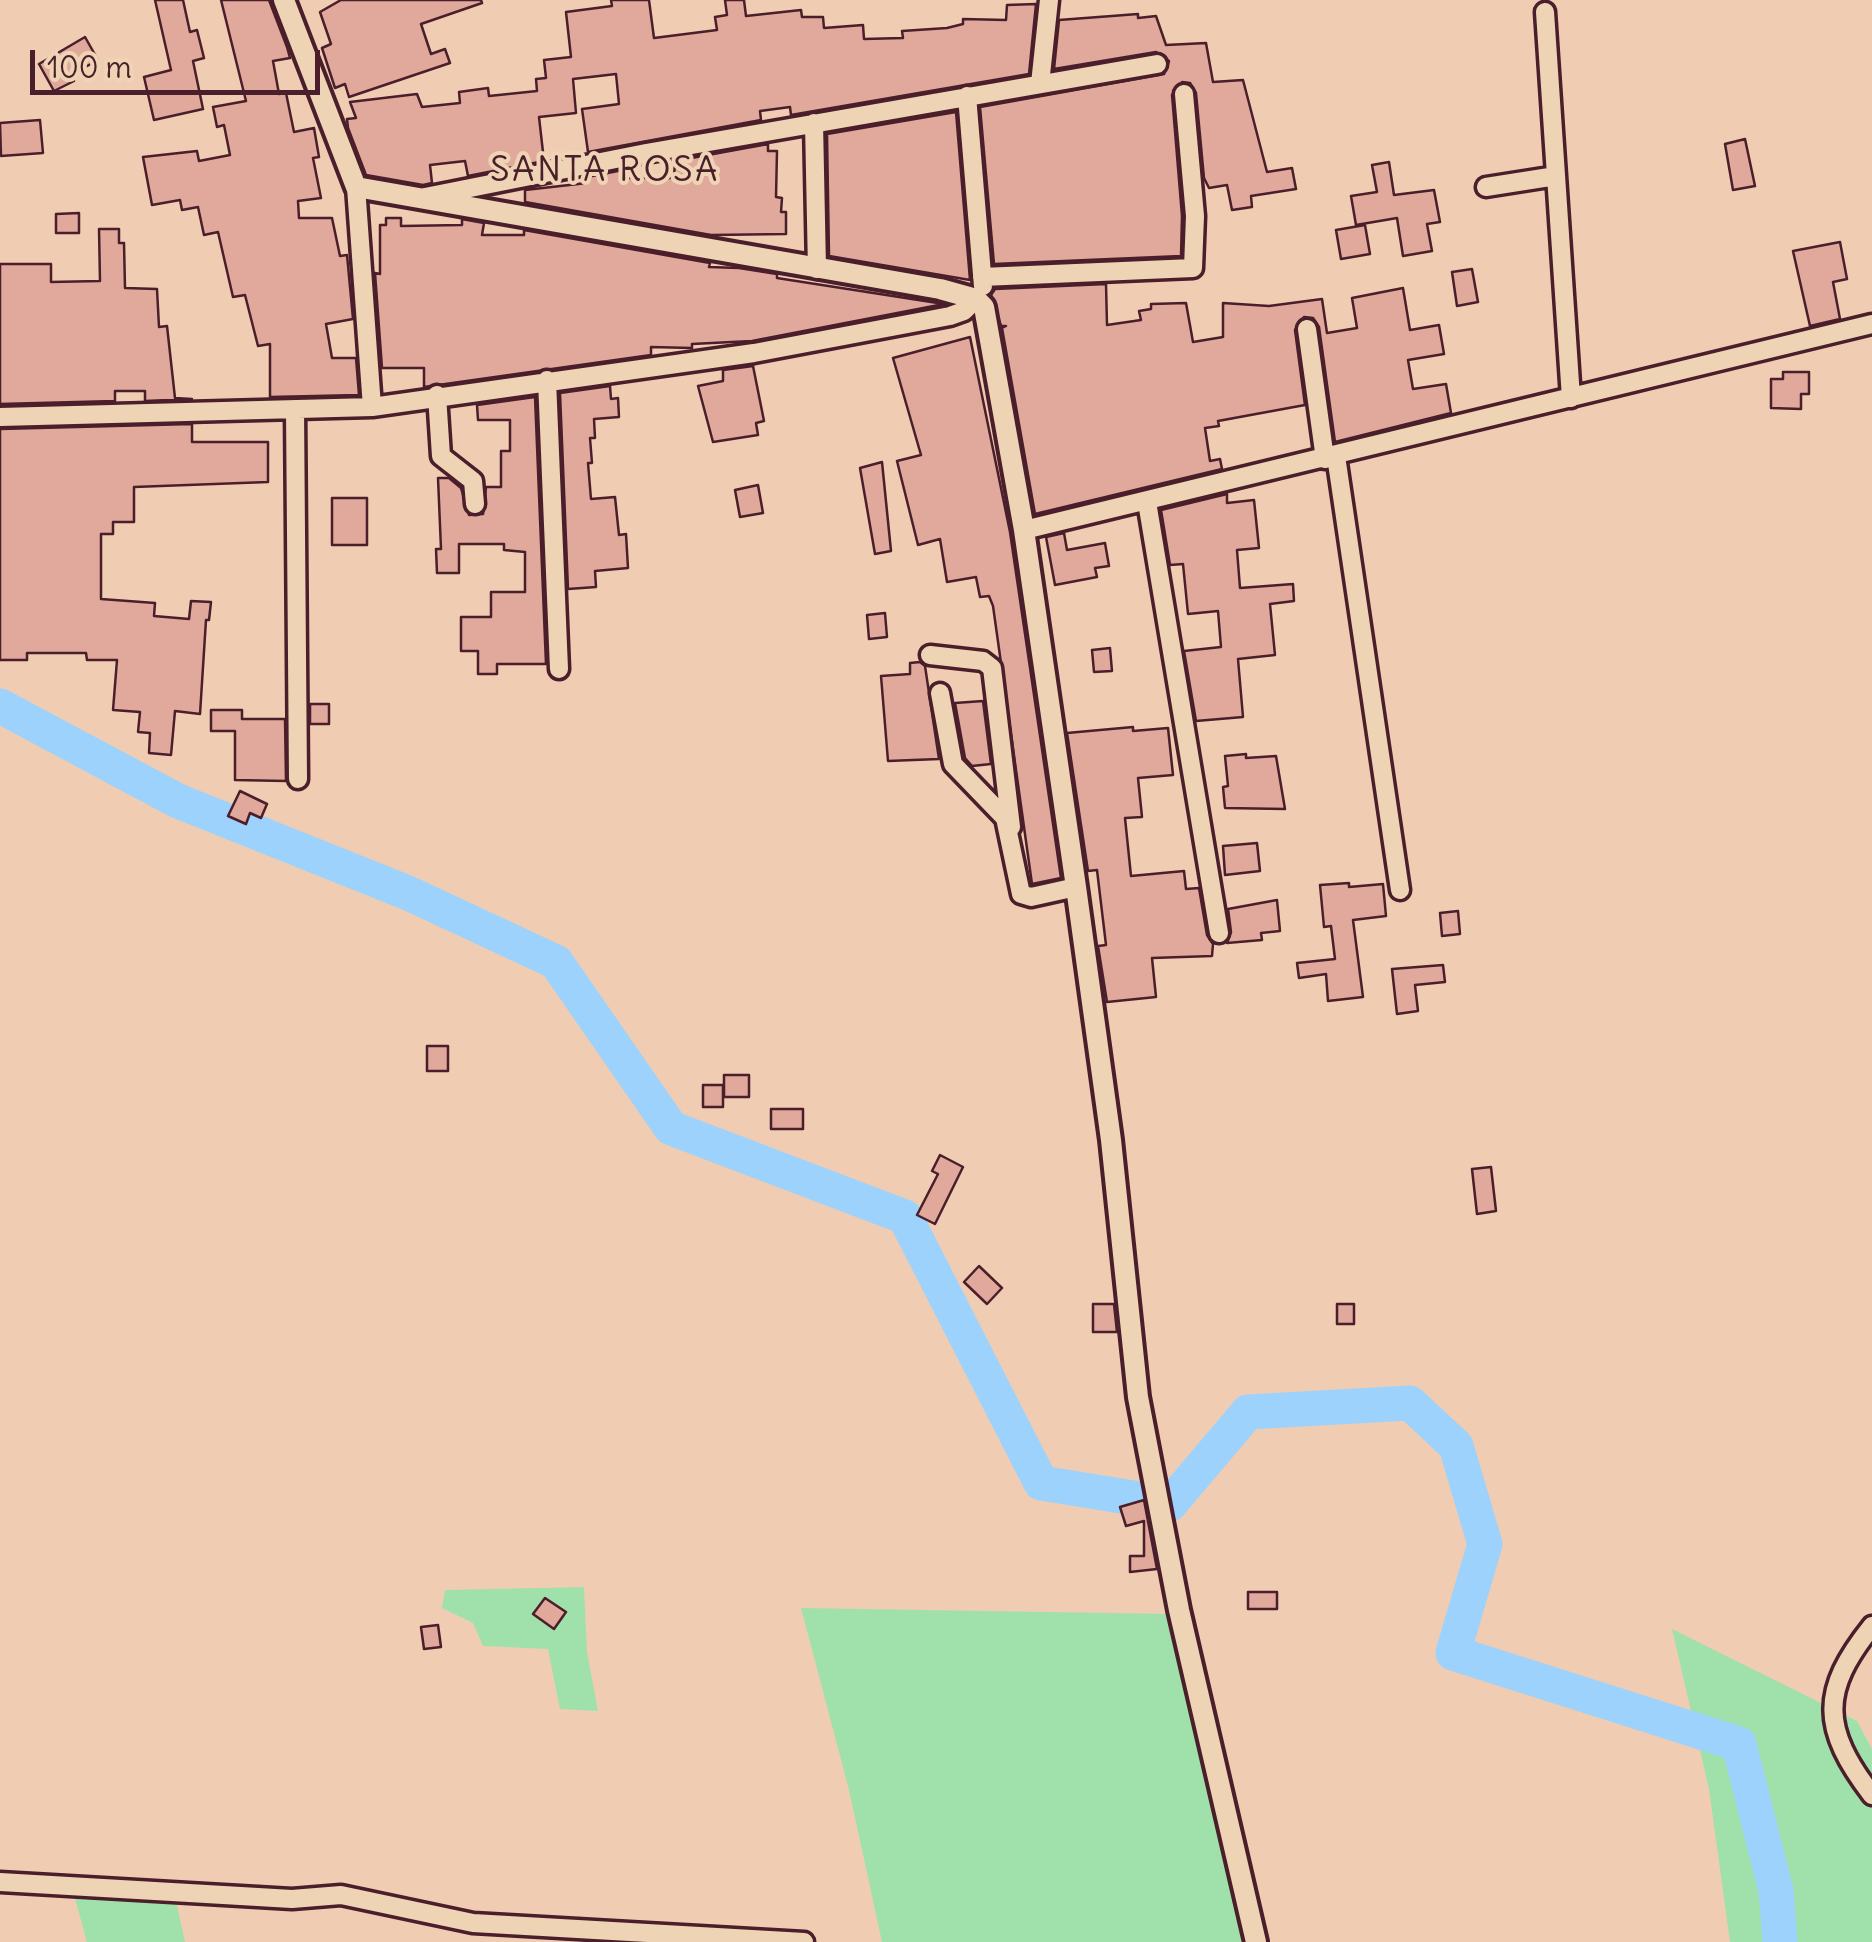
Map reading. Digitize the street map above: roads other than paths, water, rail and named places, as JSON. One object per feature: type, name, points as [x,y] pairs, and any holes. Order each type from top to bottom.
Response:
[{"type":"street","points":[[284,0],[356,187],[372,407]]},
{"type":"street","points":[[1040,84],[1049,0]]},
{"type":"street","points":[[1545,12],[1572,398]]},
{"type":"street","points":[[414,199],[814,123],[1157,64]]},
{"type":"street","points":[[982,277],[1193,268],[1195,216],[1184,94]]},
{"type":"street","points":[[967,96],[982,277],[980,303],[1024,530],[1076,887],[1145,1432],[1256,1942]]},
{"type":"street","points":[[814,123],[817,268]]},
{"type":"street","points":[[1486,187],[1556,176]]},
{"type":"street","points":[[356,187],[817,268],[980,303]]},
{"type":"street","points":[[0,416],[372,407],[860,334],[950,316],[980,303]]},
{"type":"street","points":[[1024,530],[1872,324]]},
{"type":"street","points":[[1307,329],[1400,890]]},
{"type":"street","points":[[547,380],[559,669]]},
{"type":"street","points":[[437,395],[441,456],[473,480],[474,504]]},
{"type":"street","points":[[294,409],[298,779]]},
{"type":"street","points":[[1147,502],[1219,933]]},
{"type":"street","points":[[930,655],[983,661],[992,668],[1021,894],[1031,897],[1076,887]]},
{"type":"street","points":[[940,693],[956,771],[998,809],[1012,832]]},
{"type":"street","points":[[1872,1626],[1842,1668],[1832,1694],[1837,1730],[1872,1796]]},
{"type":"street","points":[[0,1882],[292,1899],[341,1895],[473,1922],[804,1942]]},
{"type":"waterway","points":[[0,706],[178,801],[408,893],[556,962],[671,1128],[905,1217],[1041,1483],[1170,1504],[1248,1412],[1410,1403],[1456,1446],[1485,1544],[1453,1653],[1739,1744],[1776,1891],[1780,1942]]},
{"type":"district","name":"SANTA ROSA","points":[[605,171]]}]
